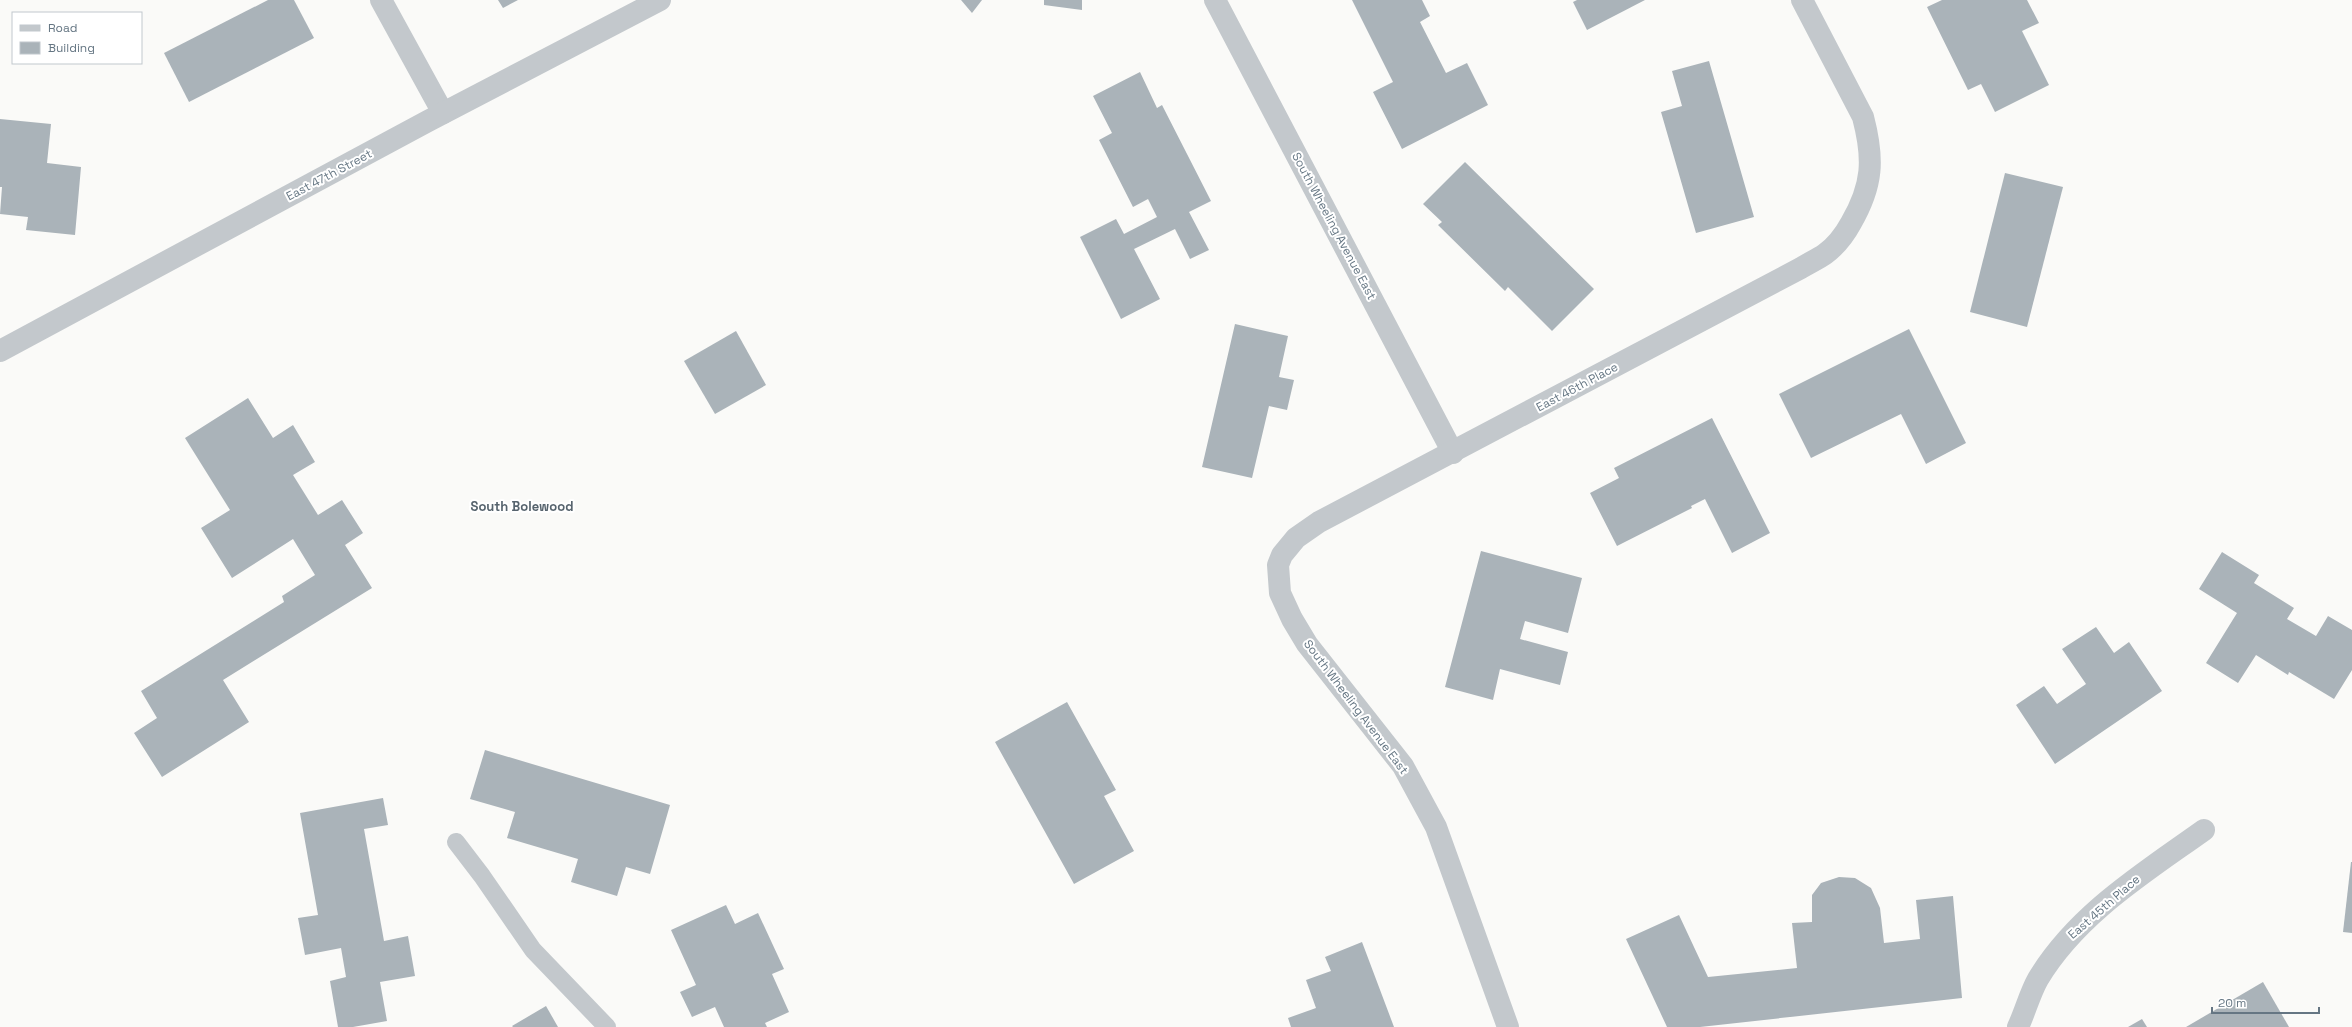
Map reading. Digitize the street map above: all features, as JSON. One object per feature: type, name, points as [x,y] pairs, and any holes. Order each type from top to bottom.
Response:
[{"type":"street","points":[[381,0],[443,113]]},
{"type":"street","name":"East 47th Street","points":[[0,352],[443,113],[660,0]]},
{"type":"street","name":"South Wheeling Avenue East","points":[[1215,0],[1453,453]]},
{"type":"street","name":"East 46th Place","points":[[1278,565],[1282,555],[1296,538],[1319,522],[1453,453],[1826,253],[1845,233],[1865,197],[1870,174],[1871,155],[1863,117],[1802,0]]},
{"type":"street","name":"South Wheeling Avenue East","points":[[1278,565],[1280,593],[1306,644],[1403,766],[1436,827],[1508,1027]]},
{"type":"street","name":"East 45th Place","points":[[2018,1027],[2038,980],[2067,938],[2128,884],[2204,830]]},
{"type":"lane","points":[[456,842],[482,876],[533,950],[607,1027]]},
{"type":"building","points":[[268,0],[294,0],[314,38],[189,102],[164,53]]},
{"type":"building","points":[[498,0],[518,0],[503,8]]},
{"type":"building","points":[[961,0],[982,0],[972,13]]},
{"type":"building","points":[[1044,0],[1082,0],[1082,10],[1044,5]]},
{"type":"building","points":[[1352,0],[1422,0],[1430,16],[1420,22],[1446,73],[1467,63],[1488,105],[1402,149],[1373,92],[1393,82]]},
{"type":"building","points":[[1577,0],[1645,0],[1587,30],[1573,2]]},
{"type":"building","points":[[1942,0],[2027,0],[2039,23],[2022,31],[2049,85],[1995,112],[1981,84],[1968,90],[1927,7]]},
{"type":"building","points":[[1709,61],[1754,217],[1696,233],[1661,112],[1682,106],[1672,71]]},
{"type":"building","points":[[1140,72],[1157,108],[1162,105],[1211,201],[1189,212],[1209,250],[1190,259],[1175,229],[1134,249],[1160,299],[1121,319],[1080,237],[1116,219],[1124,234],[1157,217],[1148,199],[1133,207],[1099,140],[1112,133],[1093,96]]},
{"type":"building","points":[[0,119],[51,124],[47,163],[81,167],[75,235],[26,230],[28,217],[0,214],[2,187],[0,187]]},
{"type":"building","points":[[1465,162],[1594,289],[1552,331],[1508,287],[1505,291],[1438,225],[1442,222],[1423,204]]},
{"type":"building","points":[[2005,173],[2063,187],[2027,327],[1970,312]]},
{"type":"building","points":[[1235,324],[1288,336],[1279,377],[1294,380],[1287,410],[1269,406],[1252,478],[1202,467]]},
{"type":"building","points":[[1909,329],[1966,443],[1926,464],[1901,414],[1811,458],[1779,394]]},
{"type":"building","points":[[736,331],[766,385],[715,414],[684,361]]},
{"type":"building","points":[[248,398],[273,438],[293,425],[315,462],[293,475],[318,515],[342,500],[363,533],[345,545],[372,588],[223,680],[249,722],[162,777],[134,733],[157,718],[141,691],[284,602],[282,596],[315,575],[293,539],[232,578],[201,528],[230,510],[185,438]]},
{"type":"building","points":[[1712,418],[1770,533],[1732,553],[1705,499],[1691,506],[1692,508],[1617,546],[1590,493],[1619,478],[1614,468]]},
{"type":"building","points":[[1481,551],[1582,578],[1568,633],[1525,621],[1520,639],[1568,652],[1560,685],[1500,669],[1493,700],[1445,687]]},
{"type":"building","points":[[2222,552],[2259,575],[2254,583],[2294,608],[2287,619],[2316,636],[2328,616],[2352,630],[2352,670],[2334,699],[2289,672],[2288,675],[2256,655],[2238,683],[2206,663],[2237,613],[2199,589]]},
{"type":"building","points":[[2096,627],[2114,653],[2129,642],[2162,691],[2055,764],[2016,705],[2044,686],[2057,704],[2086,684],[2062,649]]},
{"type":"building","points":[[1067,702],[1116,790],[1104,796],[1134,851],[1074,884],[995,742]]},
{"type":"building","points":[[485,750],[670,805],[650,874],[626,867],[617,896],[571,882],[578,859],[507,838],[515,812],[470,799]]},
{"type":"building","points":[[383,798],[388,825],[364,829],[384,941],[408,936],[415,976],[380,982],[387,1021],[353,1027],[338,1027],[330,981],[346,977],[341,948],[305,955],[298,918],[318,915],[300,813]]},
{"type":"building","points":[[2352,862],[2352,933],[2343,932]]},
{"type":"building","points":[[1839,877],[1855,878],[1871,888],[1880,908],[1884,943],[1920,939],[1916,900],[1953,896],[1962,998],[1700,1027],[1667,1027],[1626,939],[1679,915],[1708,977],[1797,968],[1792,923],[1812,922],[1812,895],[1821,883]]},
{"type":"building","points":[[726,905],[735,924],[758,913],[784,969],[772,974],[789,1012],[765,1023],[767,1027],[724,1027],[715,1007],[692,1017],[680,992],[696,985],[671,930]]},
{"type":"building","points":[[1362,942],[1394,1027],[1291,1027],[1288,1018],[1316,1008],[1306,980],[1331,971],[1325,957]]},
{"type":"building","points":[[2263,982],[2289,1027],[2186,1027]]},
{"type":"building","points":[[546,1006],[558,1027],[512,1026]]},
{"type":"building","points":[[2142,1019],[2147,1027],[2128,1027]]},
{"type":"district","name":"South Bolewood","points":[[522,506]]}]
